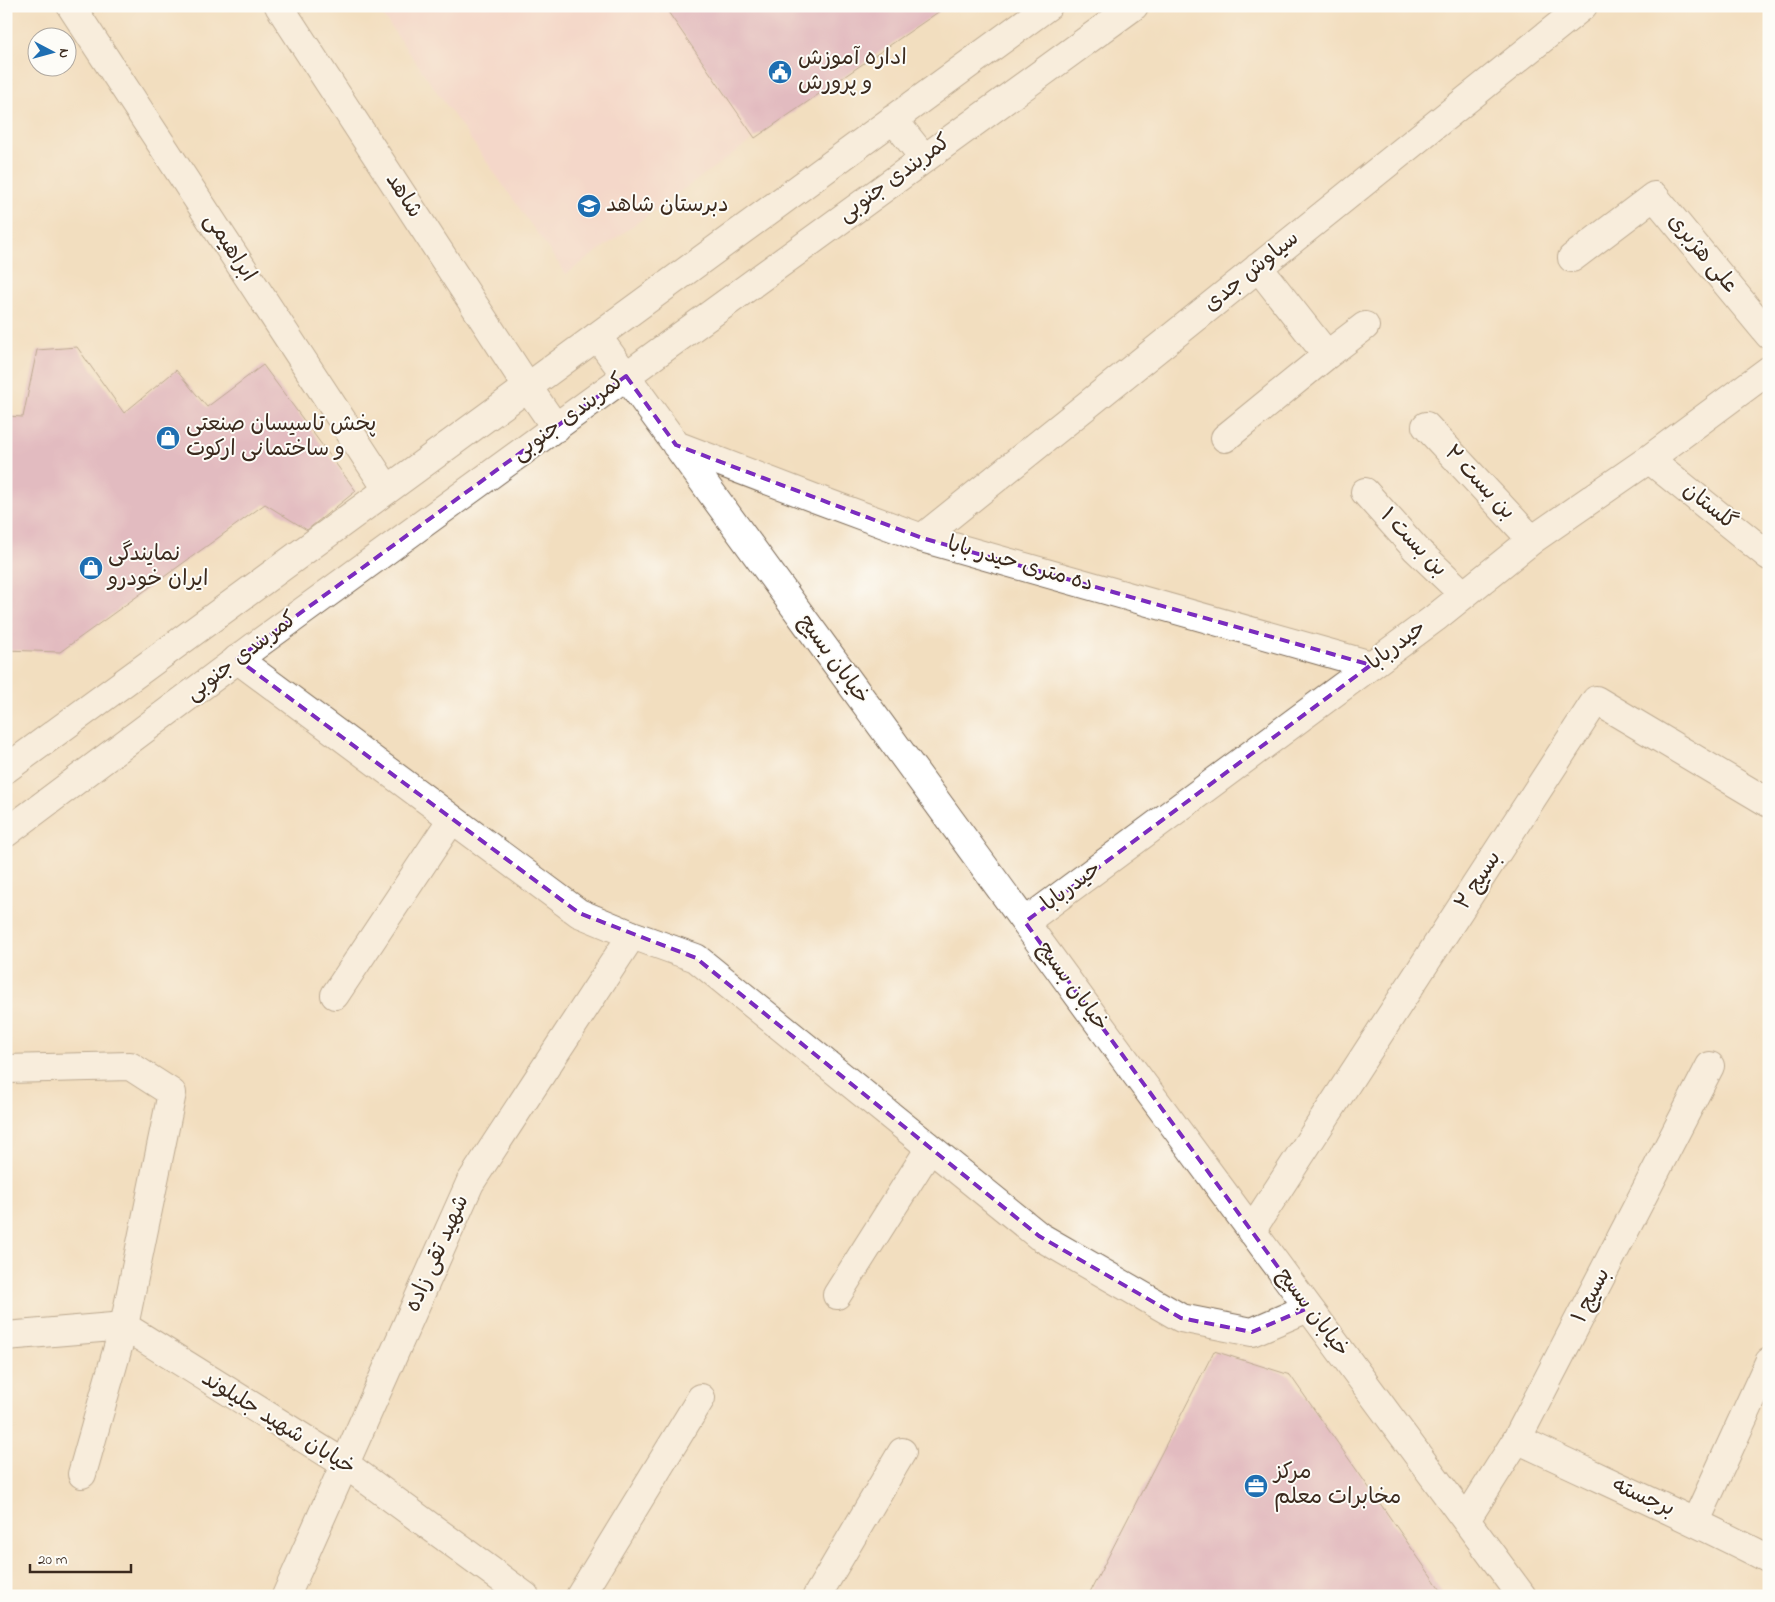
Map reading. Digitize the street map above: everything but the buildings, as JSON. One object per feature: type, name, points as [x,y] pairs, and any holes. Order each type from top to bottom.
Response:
[{"type":"street","name":"ابراهیمی","points":[[71,6],[387,489]]},
{"type":"street","name":"شاهد","points":[[279,6],[556,428]]},
{"type":"street","points":[[6,769],[1048,6]]},
{"type":"street","name":"کمربندی جنوبی","points":[[6,833],[237,659],[1134,6]]},
{"type":"street","name":"سیاوش جدی","points":[[922,538],[1583,6]]},
{"type":"street","points":[[893,119],[924,158]]},
{"type":"street","name":"علی هژبری","points":[[1572,258],[1654,196],[1769,335]]},
{"type":"street","points":[[1258,268],[1327,355]]},
{"type":"street","points":[[1225,438],[1365,326]]},
{"type":"street","name":"خیابان بسیج","points":[[597,336],[1251,1231],[1522,1596]]},
{"type":"street","name":"حیدربابا","points":[[1025,922],[1435,618],[1532,540],[1649,459],[1769,370]]},
{"type":"street","name":"بن بست ۲","points":[[1426,426],[1532,540]]},
{"type":"street","name":"ده متری حیدر بابا","points":[[676,445],[922,538],[1371,665]]},
{"type":"street","name":"گلستان","points":[[1649,459],[1769,556]]},
{"type":"street","name":"بن بست ۱","points":[[1365,492],[1416,549],[1463,594]]},
{"type":"street","points":[[237,659],[579,913],[632,935],[696,958],[1039,1236],[1181,1318],[1252,1332],[1308,1308]]},
{"type":"street","name":"بسیج ۲","points":[[1251,1231],[1596,700],[1769,803]]},
{"type":"street","points":[[335,995],[452,819]]},
{"type":"street","name":"شهید تقی زاده","points":[[286,1596],[470,1183],[632,935]]},
{"type":"street","points":[[6,1069],[130,1066],[172,1093],[124,1326],[82,1474]]},
{"type":"street","name":"بسیج ۱","points":[[1466,1520],[1518,1439],[1710,1066]]},
{"type":"street","points":[[837,1295],[930,1148]]},
{"type":"street","points":[[6,1336],[124,1326]]},
{"type":"street","name":"خیابان شهید جلیلوند","points":[[124,1326],[344,1464],[525,1596]]},
{"type":"street","points":[[1696,1522],[1769,1362]]},
{"type":"street","points":[[580,1596],[700,1398]]},
{"type":"street","name":"برجسته","points":[[1518,1439],[1769,1558]]},
{"type":"street","points":[[817,1596],[902,1452]]},
{"type":"highlighted area","points":[[626,376],[676,445],[922,538],[1371,665],[1025,922],[1308,1308],[1252,1332],[1181,1318],[1039,1236],[696,958],[579,913],[237,659]]},
{"type":"shaded area","name":"دبرستان شاهد","points":[[376,6],[664,6],[755,138],[566,274]]},
{"type":"place","name":"اداره آموزش و پرورش","points":[[780,72]]},
{"type":"place","name":"دبرستان شاهد","points":[[589,206]]},
{"type":"place","name":"پخش تاسیسان صنعتی و ساختمانی ارکوت","points":[[168,438]]},
{"type":"place","name":"نمایندگی ایران خودرو","points":[[91,568]]},
{"type":"place","name":"مرکز مخابرات معلم","points":[[1256,1486]]}]
